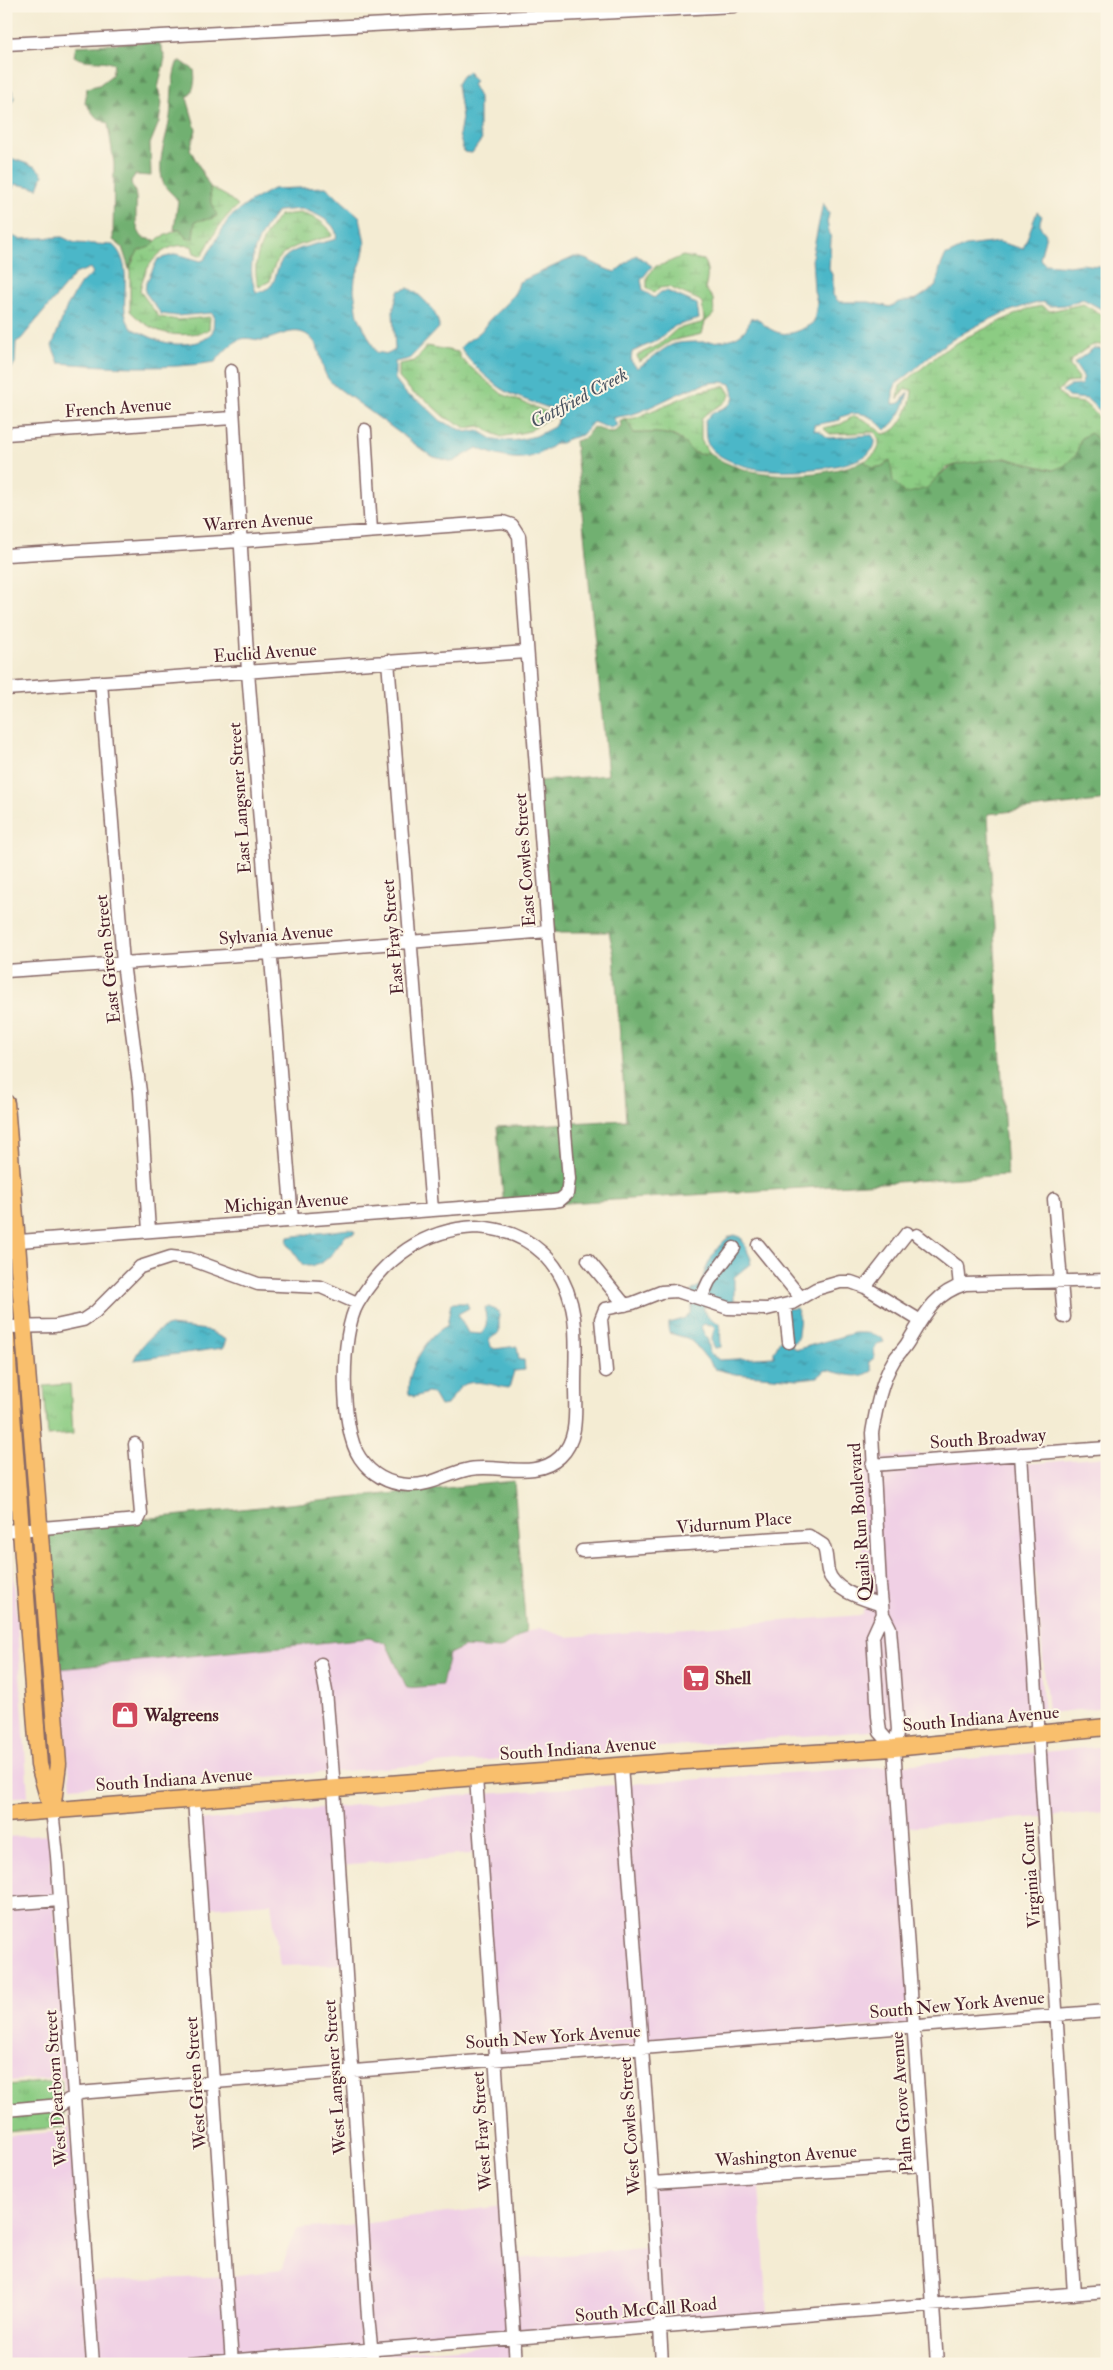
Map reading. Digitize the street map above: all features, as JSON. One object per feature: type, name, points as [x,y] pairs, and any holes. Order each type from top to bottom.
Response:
[{"type":"main road","points":[[6,1103],[12,1241],[24,1326],[58,1764],[52,1810]]},
{"type":"main road","points":[[6,1336],[13,1530],[40,1765],[52,1810]]},
{"type":"main road","name":"South Indiana Avenue","points":[[6,1814],[620,1766],[894,1748],[1107,1727]]},
{"type":"street","points":[[6,44],[734,6]]},
{"type":"street","name":"East Langsner Street","points":[[231,372],[232,418],[248,672],[292,1220]]},
{"type":"street","name":"French Avenue","points":[[6,434],[232,418]]},
{"type":"street","points":[[365,430],[371,532]]},
{"type":"street","name":"Warren Avenue","points":[[6,555],[240,541],[503,522],[512,525]]},
{"type":"street","name":"East Cowles Street","points":[[512,525],[519,536],[548,931],[569,1180],[567,1194]]},
{"type":"street","name":"Euclid Avenue","points":[[6,689],[527,652]]},
{"type":"street","name":"East Fray Street","points":[[388,661],[432,1210]]},
{"type":"street","name":"East Green Street","points":[[101,682],[123,963],[139,1082],[149,1231]]},
{"type":"street","name":"Sylvania Avenue","points":[[6,971],[548,931]]},
{"type":"street","name":"Michigan Avenue","points":[[12,1241],[553,1202],[560,1200],[567,1194]]},
{"type":"street","points":[[1054,1199],[1064,1317]]},
{"type":"street","points":[[466,1228],[487,1228],[513,1234],[528,1240],[547,1258],[557,1271],[567,1292],[574,1317],[574,1427],[568,1447],[557,1460],[538,1469],[485,1467],[463,1471],[426,1484],[399,1484],[371,1471],[355,1450],[348,1415],[346,1345],[351,1320],[358,1304],[373,1280],[398,1255],[424,1239],[466,1228]]},
{"type":"street","points":[[865,1287],[912,1234],[958,1267],[960,1286]]},
{"type":"street","points":[[758,1245],[801,1298]]},
{"type":"street","points":[[700,1298],[709,1281],[734,1248]]},
{"type":"street","points":[[6,1327],[54,1326],[83,1320],[96,1312],[140,1267],[171,1257],[190,1259],[258,1284],[321,1287],[358,1304]]},
{"type":"street","points":[[588,1260],[625,1305]]},
{"type":"street","name":"Quails Run Boulevard","points":[[894,1748],[898,1730],[890,1628],[883,1610],[872,1465],[872,1433],[886,1379],[894,1360],[908,1343],[919,1320],[943,1294],[960,1286],[1004,1282],[1061,1283],[1107,1280]]},
{"type":"street","points":[[606,1371],[601,1319],[605,1309],[625,1305],[667,1291],[686,1292],[715,1304],[737,1310],[767,1309],[785,1305],[828,1283],[851,1282],[865,1287],[919,1320]]},
{"type":"street","points":[[785,1305],[790,1342]]},
{"type":"street","points":[[13,1530],[138,1520],[140,1514],[135,1444]]},
{"type":"street","name":"South Broadway","points":[[872,1465],[1107,1448]]},
{"type":"street","name":"Virginia Court","points":[[1021,1454],[1074,2294]]},
{"type":"street","name":"Vidurnum Place","points":[[582,1551],[809,1536],[823,1544],[828,1572],[835,1584],[883,1610]]},
{"type":"street","name":"Quails Run Boulevard","points":[[883,1610],[873,1636],[878,1716],[880,1732],[894,1748]]},
{"type":"street","points":[[321,1664],[326,1691],[334,1788]]},
{"type":"street","name":"Palm Grove Avenue","points":[[894,1748],[937,2364]]},
{"type":"street","name":"West Cowles Street","points":[[620,1766],[652,2183],[662,2364]]},
{"type":"street","name":"West Fray Street","points":[[476,1777],[516,2364]]},
{"type":"street","name":"West Langsner Street","points":[[334,1788],[371,2350],[374,2364]]},
{"type":"street","name":"West Green Street","points":[[194,1799],[232,2362]]},
{"type":"street","name":"West Dearborn Street","points":[[52,1810],[92,2364]]},
{"type":"street","points":[[6,1904],[60,1900]]},
{"type":"street","name":"South New York Avenue","points":[[6,2110],[60,2105],[80,2094],[90,2092],[213,2080],[1107,2011]]},
{"type":"street","name":"Washington Avenue","points":[[652,2183],[923,2164]]},
{"type":"street","name":"South McCall Road","points":[[188,2364],[1107,2291]]},
{"type":"shaded area","points":[[1107,1443],[1024,1459],[1044,1715],[910,1728],[213,1781],[209,1777],[71,1787],[58,1669],[369,1638],[386,1643],[407,1688],[442,1685],[448,1654],[464,1647],[500,1649],[526,1632],[540,1628],[567,1637],[862,1615],[866,1603],[858,1458]]},
{"type":"shaded area","points":[[1107,1457],[1107,1707],[1048,1713],[1025,1464]]},
{"type":"shaded area","points":[[6,1533],[11,1533],[28,1796],[6,1798]]},
{"type":"shaded area","points":[[1107,1746],[1107,1812],[903,1827],[917,2023],[494,2056],[480,1853],[340,1865],[348,1964],[280,1966],[271,1903],[203,1908],[197,1821],[425,1798],[892,1766]]},
{"type":"shaded area","points":[[49,1835],[87,2364],[6,2364],[6,2136],[65,2131],[69,2126],[63,2078],[6,2081],[6,1837]]},
{"type":"shaded area","points":[[758,2172],[768,2313],[232,2356],[98,2364],[92,2282],[229,2276],[281,2270],[296,2229],[369,2223],[502,2206],[505,2260],[655,2247],[648,2183]]},
{"type":"shaded area","points":[[519,2343],[520,2364],[255,2364]]},
{"type":"green space","points":[[159,41],[165,58],[158,88],[162,103],[159,122],[150,144],[151,176],[135,175],[131,181],[135,190],[136,222],[139,233],[143,238],[155,240],[154,245],[135,256],[130,272],[122,247],[113,240],[114,163],[108,124],[95,116],[85,103],[87,88],[99,85],[112,75],[114,64],[104,61],[84,60],[74,56],[76,46]]},
{"type":"green space","points":[[181,61],[194,70],[195,74],[193,89],[187,98],[196,130],[190,149],[210,187],[211,200],[217,215],[212,219],[195,222],[193,238],[190,240],[186,238],[180,229],[174,230],[178,201],[165,186],[161,171],[170,117],[174,76],[177,63]]},
{"type":"green space","points":[[210,187],[228,197],[238,206],[222,223],[202,256],[194,253],[192,246],[181,245],[163,251],[156,257],[146,272],[140,291],[159,317],[178,320],[210,317],[209,329],[200,333],[181,335],[165,333],[150,327],[130,311],[130,267],[138,251],[150,247],[159,238],[180,229],[186,238],[193,238],[195,222],[217,216],[211,200]]},
{"type":"green space","points":[[300,213],[315,218],[324,224],[332,236],[292,248],[284,253],[273,269],[270,281],[259,287],[256,278],[257,258],[264,240],[280,215]]},
{"type":"green space","points":[[683,256],[703,260],[705,263],[707,281],[705,288],[713,299],[714,314],[705,322],[702,334],[671,341],[639,362],[637,355],[659,345],[677,329],[701,323],[704,320],[702,303],[699,300],[669,287],[659,288],[654,293],[647,288],[647,277],[656,266]]},
{"type":"green space","points":[[1083,304],[1107,318],[1107,348],[1102,345],[1092,346],[1070,362],[1070,366],[1079,378],[1077,382],[1067,383],[1058,391],[1066,401],[1084,403],[1107,424],[1107,460],[1098,451],[1098,440],[1091,433],[1081,438],[1076,455],[1064,466],[1053,470],[1005,458],[958,464],[946,468],[927,488],[905,494],[893,481],[890,460],[883,466],[873,468],[864,461],[876,453],[878,449],[879,442],[875,432],[830,434],[823,428],[841,424],[854,416],[865,420],[883,434],[889,433],[900,424],[910,403],[912,390],[905,389],[898,399],[900,386],[943,351],[967,337],[1027,309],[1042,306],[1050,311]]},
{"type":"green space","points":[[427,346],[458,352],[461,359],[502,394],[552,414],[554,417],[545,420],[530,431],[501,437],[479,426],[467,428],[444,417],[425,399],[414,394],[399,378],[399,364],[415,361]]},
{"type":"green space","points":[[725,386],[730,394],[729,398],[701,419],[701,440],[708,452],[703,454],[695,453],[678,438],[668,434],[634,433],[626,419],[635,418],[696,392]]},
{"type":"green space","points":[[626,419],[634,433],[667,434],[679,439],[698,454],[708,452],[724,462],[742,469],[762,473],[784,474],[806,474],[827,471],[864,461],[873,468],[883,466],[890,459],[939,476],[961,463],[989,458],[1024,462],[1053,470],[1076,455],[1081,438],[1091,433],[1098,440],[1098,451],[1107,460],[1107,800],[988,814],[1007,1175],[504,1207],[497,1127],[626,1120],[614,955],[609,932],[550,932],[539,781],[608,775],[575,441],[585,438],[593,427],[612,433],[621,427],[620,421]]},
{"type":"green space","points":[[70,1384],[73,1434],[48,1436],[44,1386]]},
{"type":"green space","points":[[514,1481],[526,1632],[500,1649],[464,1647],[449,1654],[442,1685],[407,1688],[386,1643],[369,1638],[58,1669],[45,1529]]},
{"type":"green space","points":[[61,2081],[64,2127],[6,2132],[6,2085]]},
{"type":"water","points":[[469,71],[470,76],[476,80],[472,84],[479,97],[479,132],[482,139],[472,153],[464,152],[459,135],[462,118],[457,84],[462,76]]},
{"type":"water","name":"Gottfried Creek","points":[[6,89],[13,90],[14,98],[8,112],[8,157],[36,167],[43,175],[38,188],[16,184],[8,194],[12,236],[20,239],[62,237],[75,243],[113,245],[120,254],[124,265],[125,311],[127,320],[132,328],[155,339],[173,344],[197,342],[207,338],[213,331],[214,315],[211,313],[177,316],[161,314],[145,292],[146,283],[158,259],[177,254],[201,261],[205,259],[229,218],[250,202],[273,189],[326,187],[360,217],[365,244],[362,260],[355,278],[354,290],[358,316],[376,352],[388,354],[395,350],[393,311],[398,291],[408,288],[429,305],[436,316],[439,328],[409,359],[395,362],[395,379],[407,395],[421,402],[441,421],[466,432],[478,430],[494,440],[513,441],[536,436],[554,427],[559,418],[558,414],[554,410],[502,389],[474,365],[461,347],[481,331],[507,302],[518,287],[519,282],[574,257],[584,258],[615,272],[636,255],[652,266],[641,280],[643,290],[654,298],[661,292],[667,291],[697,304],[699,319],[675,326],[656,341],[632,352],[631,361],[637,368],[674,344],[718,341],[738,336],[746,329],[750,319],[757,318],[771,329],[784,333],[798,331],[814,322],[817,302],[814,291],[812,257],[823,203],[829,214],[827,222],[831,240],[829,268],[833,277],[833,295],[839,302],[869,302],[890,307],[899,302],[917,299],[936,286],[945,256],[966,246],[999,242],[1023,249],[1037,212],[1042,216],[1040,226],[1046,234],[1040,259],[1045,264],[1069,266],[1081,264],[1107,267],[1107,312],[1083,299],[1065,305],[1049,306],[1043,302],[1003,314],[965,332],[941,347],[896,384],[893,391],[893,404],[900,403],[908,392],[900,413],[885,430],[870,417],[860,414],[848,415],[841,417],[840,420],[814,425],[814,430],[820,431],[828,438],[872,435],[875,440],[871,451],[860,459],[823,468],[764,470],[741,465],[717,454],[706,440],[705,420],[716,411],[731,403],[733,399],[734,393],[731,384],[721,382],[696,387],[636,413],[613,418],[617,425],[611,429],[593,422],[582,435],[567,439],[562,443],[556,443],[537,455],[518,458],[508,457],[477,448],[453,462],[431,456],[333,384],[325,373],[315,342],[306,334],[300,332],[288,333],[264,340],[241,339],[228,348],[215,362],[196,365],[118,367],[59,363],[52,346],[67,306],[81,283],[93,273],[90,268],[75,274],[21,339],[16,342],[15,363],[6,378]],"holes":[[[306,210],[330,223],[336,233],[336,239],[302,248],[289,254],[280,263],[272,284],[264,290],[256,292],[253,281],[252,260],[264,229],[278,211]]]},
{"type":"water","points":[[1094,348],[1101,349],[1107,354],[1107,417],[1087,399],[1068,397],[1062,391],[1070,386],[1081,385],[1084,378],[1074,363]]},
{"type":"water","points":[[349,1229],[355,1231],[354,1234],[346,1235],[328,1258],[317,1265],[303,1265],[287,1243],[288,1237]]},
{"type":"water","points":[[735,1235],[741,1237],[751,1259],[750,1264],[734,1277],[734,1307],[703,1306],[707,1315],[720,1324],[721,1347],[715,1348],[712,1340],[715,1328],[713,1325],[704,1324],[701,1327],[708,1341],[710,1353],[719,1360],[774,1357],[774,1352],[780,1340],[788,1339],[784,1309],[796,1308],[799,1316],[798,1339],[791,1344],[793,1348],[798,1349],[854,1333],[869,1333],[882,1338],[884,1342],[877,1344],[874,1350],[875,1357],[869,1362],[872,1371],[855,1376],[826,1370],[818,1377],[799,1379],[735,1374],[715,1369],[693,1342],[687,1338],[669,1333],[669,1323],[683,1319],[690,1313],[693,1303],[691,1291],[701,1285],[708,1264],[718,1248],[729,1237]]},
{"type":"water","points":[[451,1303],[467,1303],[469,1308],[458,1314],[468,1333],[481,1334],[484,1331],[486,1324],[485,1308],[489,1307],[499,1312],[499,1333],[489,1339],[491,1347],[495,1349],[517,1346],[519,1360],[524,1360],[525,1370],[514,1371],[509,1388],[479,1382],[467,1383],[458,1390],[447,1405],[440,1406],[433,1394],[427,1393],[414,1397],[409,1394],[408,1386],[419,1355],[432,1337],[447,1326]]},
{"type":"water","points":[[170,1326],[207,1330],[226,1340],[223,1348],[134,1360],[148,1339]]},
{"type":"place","name":"Shell","points":[[696,1678]]},
{"type":"place","name":"Walgreens","points":[[125,1715]]}]
